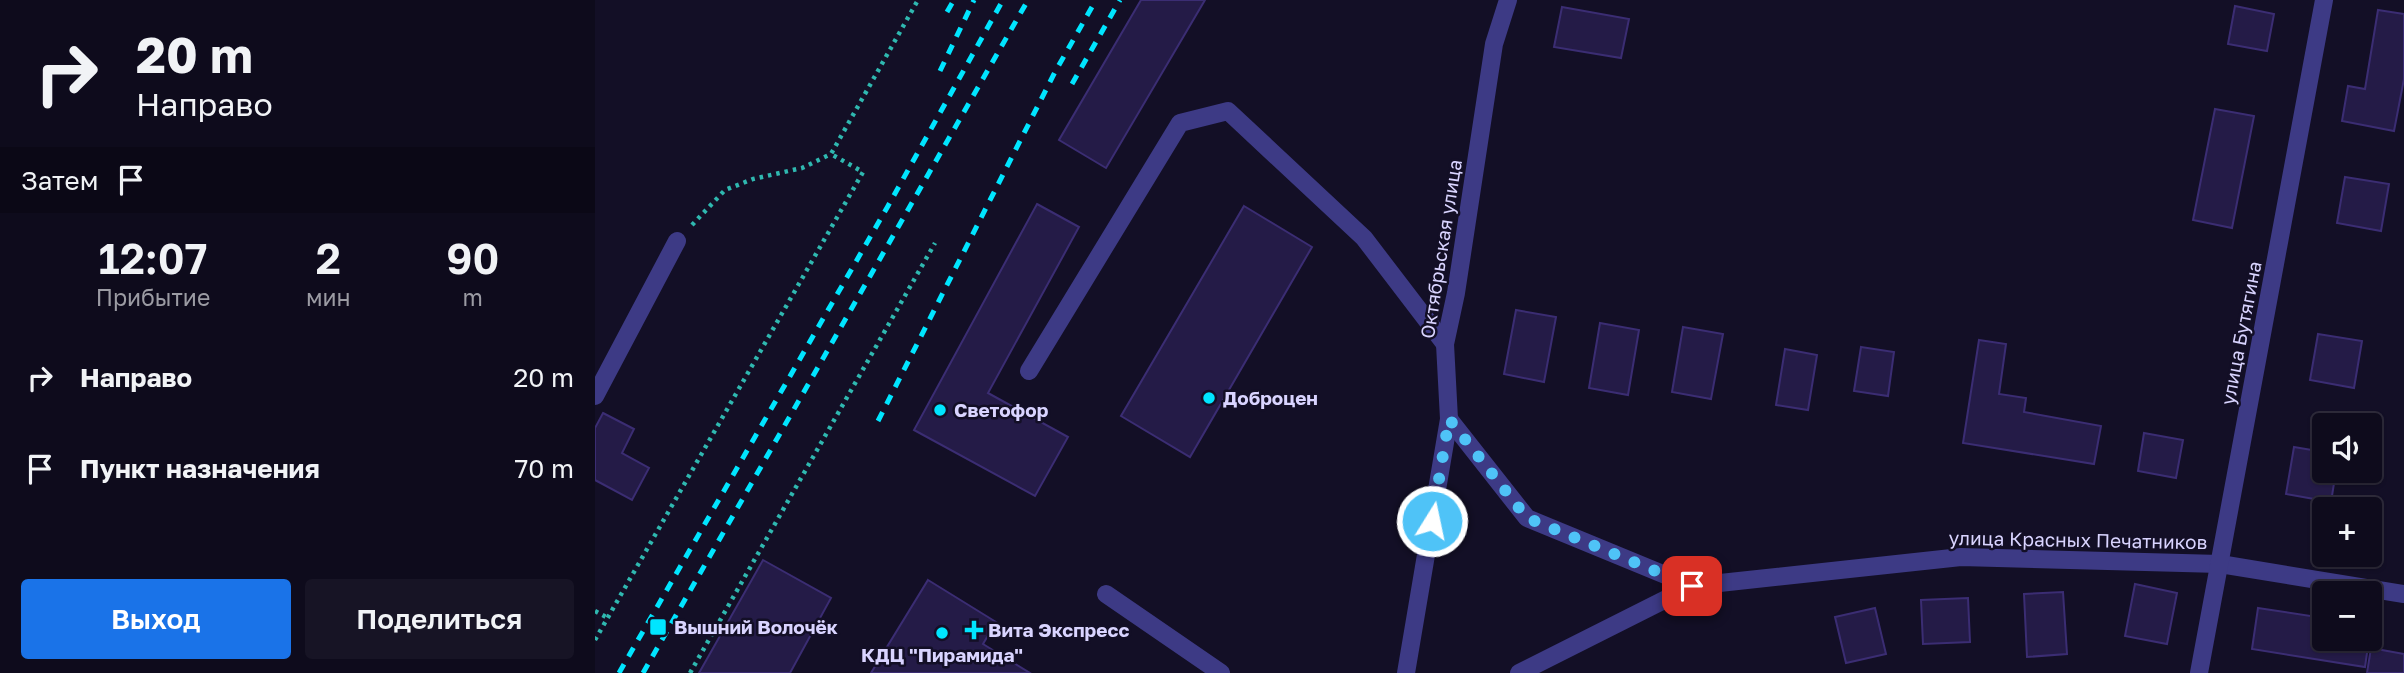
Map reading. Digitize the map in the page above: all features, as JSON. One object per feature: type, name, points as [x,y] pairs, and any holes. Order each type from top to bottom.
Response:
[{"type":"street","name":"Октябрьская улица","points":[[1406,673],[1449,419],[1445,344],[1456,293],[1494,44],[1508,0]]},
{"type":"street","name":"улица Бутягина","points":[[2199,673],[2324,0]]},
{"type":"street","points":[[1029,372],[1180,123],[1228,111],[1364,238],[1445,344]]},
{"type":"street","points":[[595,396],[677,241]]},
{"type":"street","points":[[1449,419],[1527,518],[1692,586]]},
{"type":"street","name":"улица Красных Печатников","points":[[1519,673],[1692,586],[1961,557],[2220,564],[2404,594]]},
{"type":"street","points":[[1106,594],[1221,673]]},
{"type":"path","points":[[677,241],[725,190],[753,179],[802,168],[831,154],[918,0]]},
{"type":"path","points":[[595,640],[863,172],[831,154]]},
{"type":"path","points":[[690,673],[935,243]]},
{"type":"path","points":[[595,611],[608,618]]},
{"type":"building","points":[[1141,0],[1205,0],[1106,168],[1059,140]]},
{"type":"building","points":[[2235,6],[2274,14],[2267,51],[2228,44]]},
{"type":"building","points":[[1562,7],[1629,19],[1621,58],[1554,47]]},
{"type":"building","points":[[2378,10],[2404,14],[2404,79],[2394,131],[2342,121],[2348,86],[2365,89]]},
{"type":"building","points":[[2215,109],[2254,116],[2232,228],[2193,220]]},
{"type":"building","points":[[2345,177],[2389,184],[2381,231],[2337,223]]},
{"type":"building","points":[[1037,204],[1079,227],[988,393],[1068,437],[1035,496],[914,430]]},
{"type":"building","points":[[1244,206],[1312,247],[1190,457],[1121,416]]},
{"type":"building","points":[[1516,310],[1556,317],[1544,382],[1504,374]]},
{"type":"building","points":[[1600,323],[1639,330],[1628,395],[1589,388]]},
{"type":"building","points":[[1683,327],[1723,334],[1711,399],[1672,392]]},
{"type":"building","points":[[2318,334],[2362,341],[2354,388],[2310,380]]},
{"type":"building","points":[[1979,340],[2006,344],[1999,394],[2026,398],[2024,412],[2101,426],[2094,464],[1963,443]]},
{"type":"building","points":[[1861,347],[1894,352],[1888,396],[1854,391]]},
{"type":"building","points":[[1785,349],[1817,355],[1808,410],[1776,405]]},
{"type":"building","points":[[603,413],[634,429],[622,453],[649,468],[632,500],[595,480],[595,428]]},
{"type":"building","points":[[2144,433],[2183,440],[2176,478],[2138,471]]},
{"type":"building","points":[[2294,447],[2312,450],[2312,483],[2334,483],[2332,497],[2312,499],[2286,494]]},
{"type":"building","name":"Вышний Волочёк","points":[[763,560],[831,598],[790,673],[699,673]]},
{"type":"building","name":"КДЦ \"Пирамида\"","points":[[928,580],[996,622],[983,644],[1030,673],[871,673]]},
{"type":"building","points":[[2135,584],[2177,593],[2167,644],[2125,636]]},
{"type":"building","points":[[2063,592],[2067,654],[2027,657],[2024,594]]},
{"type":"building","points":[[1968,598],[1970,642],[1923,644],[1921,600]]},
{"type":"building","points":[[1875,608],[1886,654],[1846,663],[1835,617]]},
{"type":"building","points":[[2258,608],[2312,616],[2312,651],[2367,651],[2365,667],[2252,649]]},
{"type":"building","points":[[2371,651],[2404,654],[2404,673],[2367,673]]},
{"type":"railway","points":[[947,12],[954,0]]},
{"type":"railway","points":[[940,71],[974,0]]},
{"type":"railway","points":[[619,673],[888,206],[1003,0]]},
{"type":"railway","points":[[643,673],[1028,0]]},
{"type":"railway","points":[[878,421],[1055,72],[1096,0]]},
{"type":"railway","points":[[1072,84],[1120,0]]},
{"type":"place","name":"Доброцен","points":[[1209,398]]},
{"type":"place","name":"Светофор","points":[[940,410]]},
{"type":"place","name":"Вышний Волочёк","points":[[658,627]]},
{"type":"place","name":"Вита Экспресс","points":[[974,630]]},
{"type":"place","name":"КДЦ \"Пирамида\"","points":[[942,633]]},
{"type":"route","points":[[1432,521],[1449,419],[1527,518],[1692,586]]}]
